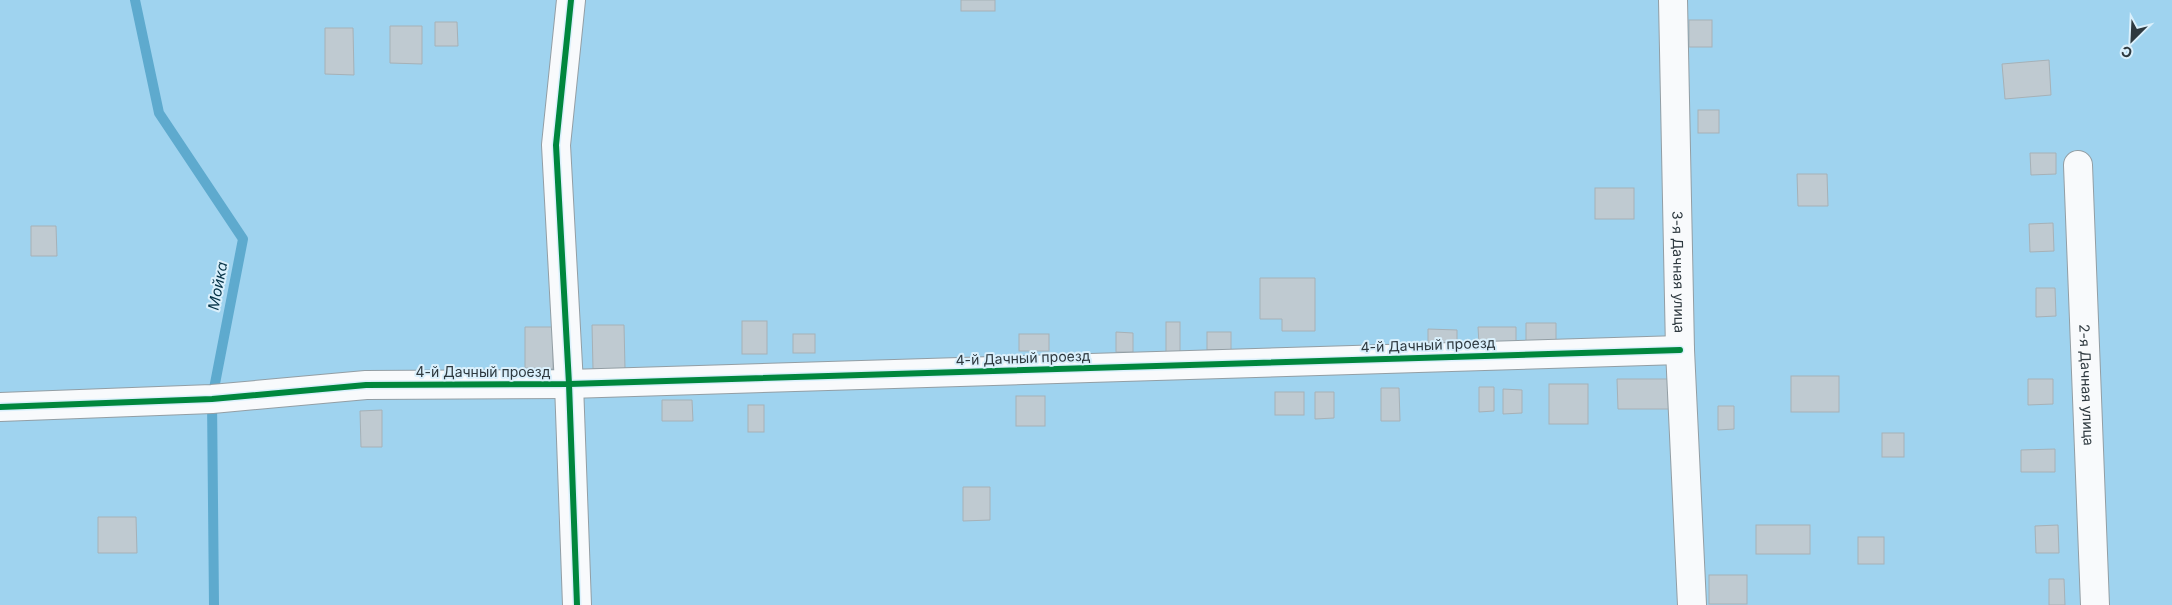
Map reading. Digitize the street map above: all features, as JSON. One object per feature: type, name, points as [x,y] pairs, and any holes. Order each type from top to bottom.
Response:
[{"type":"street","points":[[571,0],[556,145],[569,384],[577,605]]},
{"type":"street","name":"3-я Дачная улица","points":[[1673,0],[1680,350],[1692,605]]},
{"type":"street","name":"2-я Дачная улица","points":[[2078,165],[2095,605]]},
{"type":"street","name":"4-й Дачный проезд","points":[[0,408],[212,399],[366,385],[569,384],[1680,350]]},
{"type":"shaded area","points":[[0,0],[2172,0],[2172,605],[0,605]]},
{"type":"building","points":[[961,0],[995,0],[995,11],[961,11]]},
{"type":"building","points":[[1689,20],[1712,20],[1712,47],[1689,47]]},
{"type":"building","points":[[435,22],[457,22],[458,46],[435,46]]},
{"type":"building","points":[[390,26],[422,26],[422,64],[390,63]]},
{"type":"building","points":[[325,28],[353,28],[354,75],[325,74]]},
{"type":"building","points":[[2049,60],[2051,95],[2005,99],[2002,64]]},
{"type":"building","points":[[1698,110],[1719,110],[1719,133],[1698,133]]},
{"type":"building","points":[[2030,153],[2056,153],[2056,174],[2031,175]]},
{"type":"building","points":[[1797,174],[1827,174],[1828,206],[1798,206]]},
{"type":"building","points":[[1595,188],[1634,188],[1634,219],[1595,219]]},
{"type":"building","points":[[2053,223],[2054,251],[2030,252],[2029,224]]},
{"type":"building","points":[[31,226],[56,226],[57,256],[31,256]]},
{"type":"building","points":[[1260,278],[1315,278],[1315,331],[1282,331],[1282,319],[1260,319]]},
{"type":"building","points":[[2036,288],[2055,288],[2056,316],[2036,317]]},
{"type":"building","points":[[742,321],[767,321],[767,354],[742,354]]},
{"type":"building","points":[[1166,322],[1180,322],[1180,353],[1166,353]]},
{"type":"building","points":[[1526,323],[1556,323],[1556,344],[1526,343]]},
{"type":"building","points":[[592,325],[624,325],[625,369],[593,369]]},
{"type":"building","points":[[525,327],[553,327],[553,369],[525,368]]},
{"type":"building","points":[[1478,327],[1516,327],[1516,345],[1479,344]]},
{"type":"building","points":[[1428,329],[1457,330],[1457,346],[1428,346]]},
{"type":"building","points":[[1116,332],[1133,333],[1133,352],[1116,352]]},
{"type":"building","points":[[1207,332],[1231,332],[1231,350],[1207,350]]},
{"type":"building","points":[[793,334],[815,334],[815,353],[793,353]]},
{"type":"building","points":[[1019,334],[1049,334],[1049,351],[1019,351]]},
{"type":"building","points":[[1791,376],[1839,376],[1839,412],[1791,412]]},
{"type":"building","points":[[1617,379],[1671,379],[1671,409],[1618,409]]},
{"type":"building","points":[[2028,379],[2053,379],[2053,404],[2028,405]]},
{"type":"building","points":[[1549,384],[1588,384],[1588,424],[1549,424]]},
{"type":"building","points":[[1479,387],[1494,387],[1494,411],[1479,412]]},
{"type":"building","points":[[1381,388],[1399,388],[1400,421],[1381,421]]},
{"type":"building","points":[[1503,389],[1522,390],[1522,413],[1503,414]]},
{"type":"building","points":[[1275,392],[1304,392],[1304,415],[1275,415]]},
{"type":"building","points":[[1315,392],[1334,392],[1334,418],[1315,419]]},
{"type":"building","points":[[1016,396],[1045,396],[1045,426],[1016,426]]},
{"type":"building","points":[[662,400],[692,400],[693,421],[662,421]]},
{"type":"building","points":[[748,405],[764,405],[764,432],[748,432]]},
{"type":"building","points":[[1718,406],[1734,406],[1734,429],[1718,430]]},
{"type":"building","points":[[382,410],[382,447],[361,447],[360,411]]},
{"type":"building","points":[[1882,433],[1904,433],[1904,457],[1882,457]]},
{"type":"building","points":[[2055,449],[2055,472],[2021,472],[2021,450]]},
{"type":"building","points":[[963,487],[990,487],[990,520],[963,521]]},
{"type":"building","points":[[98,517],[136,517],[137,553],[98,553]]},
{"type":"building","points":[[1756,525],[1810,525],[1810,554],[1756,554]]},
{"type":"building","points":[[2058,525],[2059,553],[2036,553],[2035,526]]},
{"type":"building","points":[[1858,537],[1884,537],[1884,564],[1858,564]]},
{"type":"building","points":[[1709,575],[1747,575],[1747,604],[1709,604]]},
{"type":"building","points":[[2049,579],[2064,579],[2065,605],[2049,605]]},
{"type":"waterway","name":"Мойка","points":[[135,0],[159,113],[243,239],[212,399],[214,605]]},
{"type":"cycle path","points":[[571,0],[556,145],[569,384],[577,605]]},
{"type":"cycle path","points":[[0,407],[212,399],[366,385],[569,384],[1680,350]]}]
